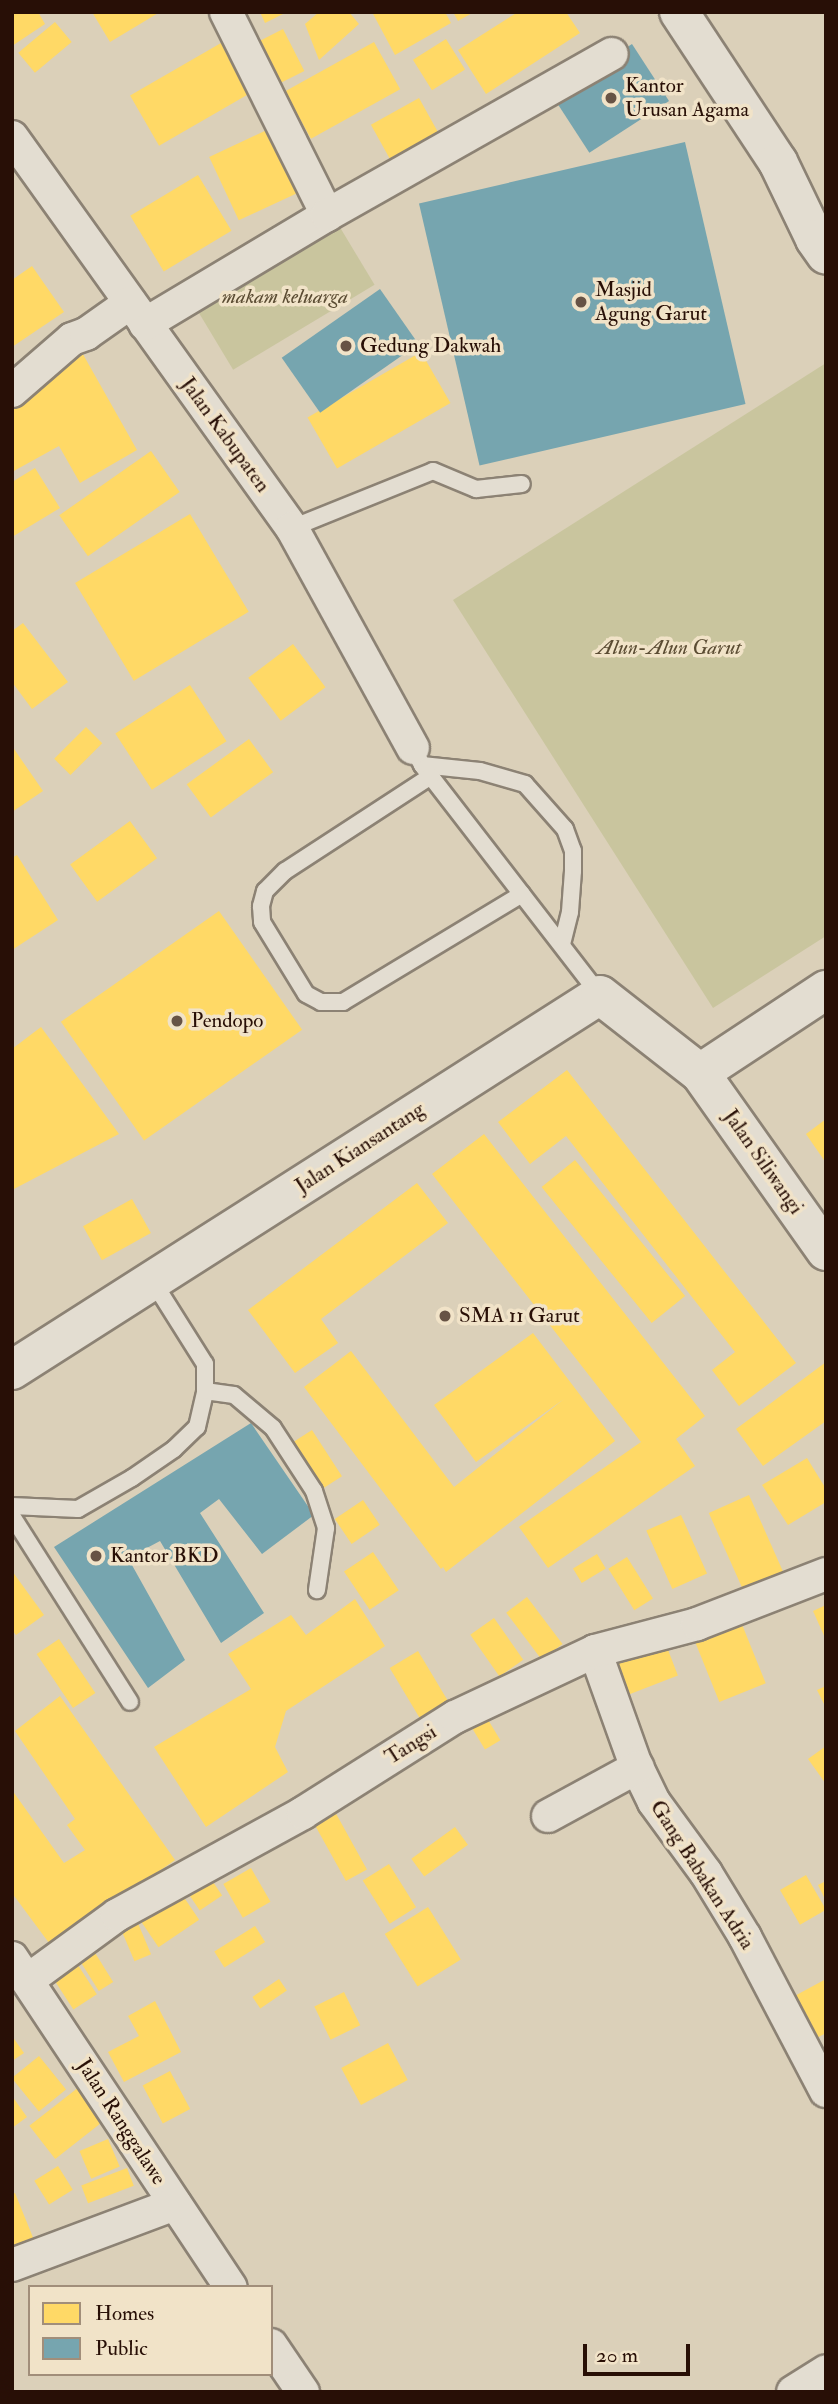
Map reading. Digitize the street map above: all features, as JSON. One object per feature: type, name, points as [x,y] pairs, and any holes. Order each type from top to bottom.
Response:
[{"type":"street","points":[[226,12],[327,215]]},
{"type":"street","points":[[687,15],[778,162],[815,239],[826,255]]},
{"type":"street","points":[[12,391],[72,339],[137,313],[327,215],[612,54]]},
{"type":"street","name":"Jalan Kabupaten","points":[[12,137],[292,528],[422,763]]},
{"type":"street","points":[[778,162],[826,198]]},
{"type":"street","points":[[600,995],[700,1073],[826,990]]},
{"type":"street","name":"Jalan Kiansantang","points":[[12,1370],[600,995]]},
{"type":"street","name":"Jalan Siliwangi","points":[[700,1073],[826,1251]]},
{"type":"street","name":"Tangsi","points":[[20,1969],[303,1813],[456,1717],[595,1651],[697,1623],[826,1574]]},
{"type":"street","name":"Gang Babakan Adria","points":[[595,1651],[638,1768],[654,1802],[706,1873],[745,1937],[826,2091]]},
{"type":"street","points":[[548,1816],[638,1768]]},
{"type":"street","name":"Jalan Ranggalawe","points":[[20,1969],[230,2285]]},
{"type":"street","points":[[12,2265],[175,2204]]},
{"type":"street","points":[[273,2348],[303,2392]]},
{"type":"street","points":[[793,2392],[826,2371]]},
{"type":"lane","points":[[292,528],[433,471],[476,489],[522,484]]},
{"type":"lane","points":[[522,894],[343,1002],[321,1002],[306,994],[262,922],[261,906],[265,891],[285,871],[422,763],[506,776],[525,784],[565,829],[573,851],[573,871],[570,912],[562,945]]},
{"type":"lane","points":[[422,763],[600,995]]},
{"type":"lane","points":[[12,1506],[78,1509],[132,1478],[174,1449],[197,1427],[205,1391],[205,1364],[152,1280]]},
{"type":"lane","points":[[205,1391],[234,1395],[273,1428],[314,1491],[326,1528],[317,1590]]},
{"type":"lane","points":[[12,1516],[130,1702]]},
{"type":"green space","name":"makam keluarga","points":[[338,224],[375,285],[233,370],[197,309]]},
{"type":"green space","name":"Alun-Alun Garut","points":[[826,363],[826,936],[713,1008],[453,600]]},
{"type":"building: Homes","points":[[12,12],[38,12],[45,24],[12,46]]},
{"type":"building: Homes","points":[[92,12],[160,12],[110,42]]},
{"type":"building: Homes","points":[[260,12],[287,12],[265,23]]},
{"type":"building: Homes","points":[[319,12],[349,12],[359,24],[319,60],[305,24]]},
{"type":"building: Homes","points":[[372,12],[445,12],[451,23],[395,55]]},
{"type":"building: Homes","points":[[453,12],[474,12],[458,21]]},
{"type":"building: Homes","points":[[518,12],[566,12],[580,33],[486,94],[458,50]]},
{"type":"building: Homes","points":[[55,22],[72,42],[35,73],[18,53]]},
{"type":"building: Homes","points":[[283,29],[304,71],[279,84],[258,42]]},
{"type":"building: Homes","points":[[446,39],[465,70],[432,90],[413,60]]},
{"type":"building: Homes","points":[[374,42],[400,89],[311,139],[285,91]]},
{"type":"building: Homes","points":[[221,43],[250,93],[159,146],[130,96]]},
{"type":"building: Homes","points":[[419,98],[438,132],[390,159],[371,125]]},
{"type":"building: Homes","points":[[269,129],[299,192],[239,220],[209,157]]},
{"type":"building: Homes","points":[[198,175],[231,231],[164,271],[130,216]]},
{"type":"building: Homes","points":[[32,266],[64,312],[12,347],[12,280]]},
{"type":"building: Homes","points":[[80,349],[137,450],[80,483],[59,446],[12,472],[12,405]]},
{"type":"building: Homes","points":[[421,352],[450,403],[337,469],[308,418]]},
{"type":"building: Homes","points":[[151,451],[180,492],[88,556],[59,515]]},
{"type":"building: Homes","points":[[35,468],[60,508],[12,537],[12,482]]},
{"type":"building: Homes","points":[[190,514],[249,612],[134,681],[75,583]]},
{"type":"building: Homes","points":[[23,623],[68,682],[32,709],[12,682],[12,631]]},
{"type":"building: Homes","points":[[293,644],[325,687],[281,721],[248,678]]},
{"type":"building: Homes","points":[[190,685],[226,741],[152,790],[115,733]]},
{"type":"building: Homes","points":[[86,727],[102,743],[70,775],[54,759]]},
{"type":"building: Homes","points":[[249,739],[273,772],[211,817],[187,784]]},
{"type":"building: Homes","points":[[12,746],[43,791],[12,812]]},
{"type":"building: Homes","points":[[130,821],[157,858],[97,902],[70,864]]},
{"type":"building: Homes","points":[[17,855],[58,920],[12,950],[12,858]]},
{"type":"building: Homes","name":"Pendopo","points":[[219,911],[302,1030],[144,1140],[61,1022]]},
{"type":"building: Homes","points":[[41,1027],[119,1134],[12,1190],[12,1049]]},
{"type":"building: Homes","points":[[567,1070],[796,1363],[739,1406],[712,1370],[735,1352],[566,1136],[530,1164],[498,1122]]},
{"type":"building: Homes","points":[[826,1119],[826,1163],[806,1134]]},
{"type":"building: Homes","points":[[484,1134],[705,1416],[676,1439],[695,1466],[548,1568],[519,1527],[641,1442],[432,1174]]},
{"type":"building: Homes","points":[[575,1160],[685,1296],[652,1323],[542,1187]]},
{"type":"building: Homes","points":[[417,1183],[448,1223],[321,1319],[338,1343],[295,1373],[248,1310]]},
{"type":"building: Homes","points":[[132,1199],[151,1233],[102,1260],[83,1226]]},
{"type":"building: Homes","points":[[533,1333],[615,1441],[446,1572],[443,1567],[441,1569],[304,1387],[351,1351],[454,1487],[564,1399],[476,1462],[434,1405]]},
{"type":"building: Homes","points":[[826,1362],[826,1421],[763,1466],[736,1429]]},
{"type":"building: Homes","points":[[312,1430],[342,1476],[321,1490],[291,1444]]},
{"type":"building: Homes","points":[[807,1458],[826,1489],[826,1502],[788,1525],[762,1485]]},
{"type":"building: Homes","points":[[749,1495],[785,1575],[745,1593],[709,1513]]},
{"type":"building: Homes","points":[[363,1500],[380,1525],[352,1544],[335,1519]]},
{"type":"building: Homes","points":[[681,1515],[707,1573],[672,1589],[646,1530]]},
{"type":"building: Homes","points":[[373,1552],[399,1590],[370,1610],[344,1572]]},
{"type":"building: Homes","points":[[597,1554],[606,1569],[582,1583],[573,1568]]},
{"type":"building: Homes","points":[[627,1557],[653,1599],[634,1610],[608,1569]]},
{"type":"building: Homes","points":[[12,1571],[44,1615],[16,1635],[12,1630]]},
{"type":"building: Homes","points":[[527,1597],[563,1644],[542,1660],[506,1613]]},
{"type":"building: Homes","points":[[355,1599],[385,1646],[286,1711],[275,1747],[288,1772],[206,1827],[154,1747],[251,1689],[228,1654],[291,1615],[306,1635]]},
{"type":"building: Homes","points":[[826,1605],[826,1640],[813,1611]]},
{"type":"building: Homes","points":[[494,1618],[523,1660],[499,1676],[470,1635]]},
{"type":"building: Homes","points":[[741,1622],[766,1683],[719,1702],[695,1641]]},
{"type":"building: Homes","points":[[59,1639],[95,1693],[73,1708],[37,1654]]},
{"type":"building: Homes","points":[[665,1642],[678,1676],[626,1696],[613,1662]]},
{"type":"building: Homes","points":[[418,1651],[449,1702],[421,1719],[390,1668]]},
{"type":"building: Homes","points":[[826,1686],[826,1708],[817,1690]]},
{"type":"building: Homes","points":[[60,1696],[175,1860],[52,1947],[12,1893],[12,1790],[64,1863],[85,1850],[67,1825],[75,1819],[15,1731]]},
{"type":"building: Homes","points":[[487,1718],[500,1740],[485,1750],[472,1727]]},
{"type":"building: Homes","points":[[826,1746],[826,1784],[808,1759]]},
{"type":"building: Homes","points":[[334,1810],[367,1869],[346,1881],[313,1822]]},
{"type":"building: Homes","points":[[455,1827],[468,1845],[424,1877],[411,1859]]},
{"type":"building: Homes","points":[[389,1864],[416,1907],[390,1924],[363,1880]]},
{"type":"building: Homes","points":[[251,1868],[270,1902],[243,1918],[223,1884]]},
{"type":"building: Homes","points":[[207,1873],[222,1895],[200,1910],[185,1888]]},
{"type":"building: Homes","points":[[806,1875],[826,1910],[800,1925],[780,1890]]},
{"type":"building: Homes","points":[[826,1881],[826,1901],[818,1885]]},
{"type":"building: Homes","points":[[179,1890],[199,1920],[159,1947],[138,1917]]},
{"type":"building: Homes","points":[[428,1907],[461,1960],[418,1987],[385,1934]]},
{"type":"building: Homes","points":[[137,1921],[151,1954],[134,1961],[120,1928]]},
{"type":"building: Homes","points":[[255,1926],[265,1942],[224,1968],[214,1951]]},
{"type":"building: Homes","points":[[92,1948],[113,1982],[99,1991],[78,1957]]},
{"type":"building: Homes","points":[[74,1959],[97,1994],[73,2009],[51,1974]]},
{"type":"building: Homes","points":[[279,1979],[287,1991],[260,2009],[252,1997]]},
{"type":"building: Homes","points":[[826,1979],[826,2033],[811,2041],[789,1999]]},
{"type":"building: Homes","points":[[344,1992],[360,2025],[331,2040],[314,2006]]},
{"type":"building: Homes","points":[[155,2001],[181,2052],[124,2082],[108,2052],[139,2036],[128,2016]]},
{"type":"building: Homes","points":[[12,2036],[24,2053],[12,2061]]},
{"type":"building: Homes","points":[[388,2043],[408,2080],[361,2105],[341,2068]]},
{"type":"building: Homes","points":[[39,2056],[66,2089],[39,2111],[12,2078]]},
{"type":"building: Homes","points":[[170,2071],[190,2109],[163,2124],[143,2086]]},
{"type":"building: Homes","points":[[79,2087],[105,2120],[55,2159],[29,2126]]},
{"type":"building: Homes","points":[[12,2096],[27,2117],[12,2128]]},
{"type":"building: Homes","points":[[108,2139],[120,2167],[91,2179],[79,2151]]},
{"type":"building: Homes","points":[[58,2166],[73,2190],[49,2205],[34,2181]]},
{"type":"building: Homes","points":[[127,2168],[134,2186],[88,2203],[81,2186]]},
{"type":"building: Homes","points":[[15,2193],[34,2240],[12,2249],[12,2194]]},
{"type":"building: Public","name":"Kantor Urusan Agama","points":[[632,44],[669,101],[589,153],[552,96]]},
{"type":"building: Public","name":"Masjid Agung Garut","points":[[685,142],[746,404],[480,466],[419,203]]},
{"type":"building: Public","name":"Gedung Dakwah","points":[[380,289],[418,344],[320,413],[282,358]]},
{"type":"building: Public","name":"Kantor BKD","points":[[251,1423],[314,1515],[262,1554],[219,1499],[200,1513],[264,1613],[221,1643],[160,1541],[128,1558],[185,1660],[148,1688],[54,1547]]},
{"type":"place","name":"Kantor Urusan Agama","points":[[611,98]]},
{"type":"place","name":"Masjid Agung Garut","points":[[581,302]]},
{"type":"place","name":"Gedung Dakwah","points":[[346,346]]},
{"type":"place","name":"Pendopo","points":[[177,1021]]},
{"type":"place","name":"SMA 11 Garut","points":[[445,1316]]},
{"type":"place","name":"Kantor BKD","points":[[96,1556]]}]
